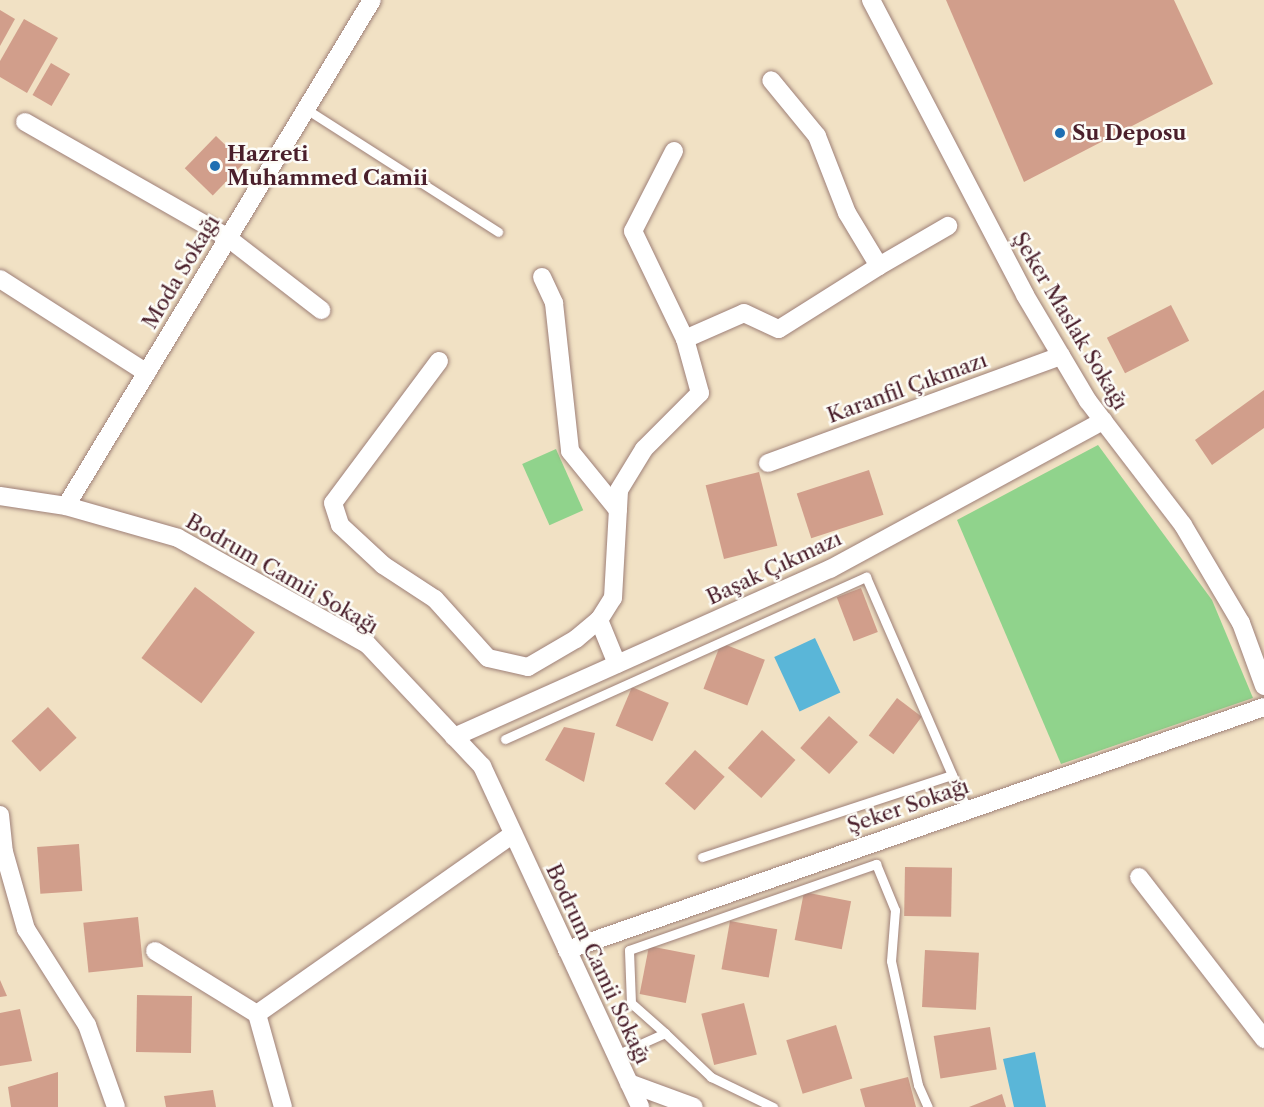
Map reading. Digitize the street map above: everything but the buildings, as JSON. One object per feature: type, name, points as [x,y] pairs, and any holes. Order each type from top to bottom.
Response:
[{"type":"street","name":"Moda Sokağı","points":[[66,506],[372,0]]},
{"type":"street","name":"Şeker Maslak Sokağı","points":[[871,0],[978,207],[1061,356],[1103,421],[1183,525],[1241,623],[1264,686]]},
{"type":"street","points":[[771,80],[817,136],[847,213],[879,266]]},
{"type":"street","points":[[25,122],[228,238],[321,310]]},
{"type":"street","points":[[439,361],[333,503],[340,525],[384,566],[435,599],[488,658],[528,667],[576,639],[599,620],[613,598],[619,490],[644,449],[700,393],[685,339],[633,231],[674,151]]},
{"type":"street","points":[[685,339],[744,313],[778,329],[948,226]]},
{"type":"street","points":[[542,277],[554,303],[570,451],[618,510]]},
{"type":"street","points":[[0,279],[147,373]]},
{"type":"street","name":"Karanfil Çıkmazı","points":[[768,463],[1061,356]]},
{"type":"street","name":"Başak Çıkmazı","points":[[454,737],[830,569],[1103,421]]},
{"type":"street","name":"Bodrum Camii Sokağı","points":[[0,496],[66,506],[178,538],[366,644],[482,766],[640,1107]]},
{"type":"street","points":[[599,620],[617,664]]},
{"type":"street","name":"Şeker Sokağı","points":[[567,950],[1264,707]]},
{"type":"street","points":[[0,815],[4,852],[26,929],[87,1025],[116,1107]]},
{"type":"street","points":[[257,1014],[513,834]]},
{"type":"street","points":[[1139,877],[1264,1039]]},
{"type":"street","points":[[155,951],[257,1014],[283,1107]]},
{"type":"street","points":[[629,1083],[694,1107]]},
{"type":"lane","points":[[306,109],[498,232]]},
{"type":"lane","points":[[505,740],[866,577],[967,809]]},
{"type":"lane","points":[[702,857],[952,775]]},
{"type":"lane","points":[[773,1107],[711,1077],[631,1003],[629,950],[876,864],[896,910],[891,961],[918,1085],[928,1107]]},
{"type":"lane","points":[[616,1055],[665,1033]]},
{"type":"green space","points":[[1098,445],[1212,600],[1253,698],[1061,764],[957,520]]},
{"type":"green space","points":[[556,449],[583,510],[549,525],[522,464]]},
{"type":"water","points":[[815,638],[840,692],[800,711],[774,657]]},
{"type":"water","points":[[1035,1052],[1046,1107],[1014,1107],[1003,1059]]},
{"type":"place","name":"Su Deposu","points":[[1060,133]]},
{"type":"place","name":"Hazreti Muhammed Camii","points":[[215,166]]}]
